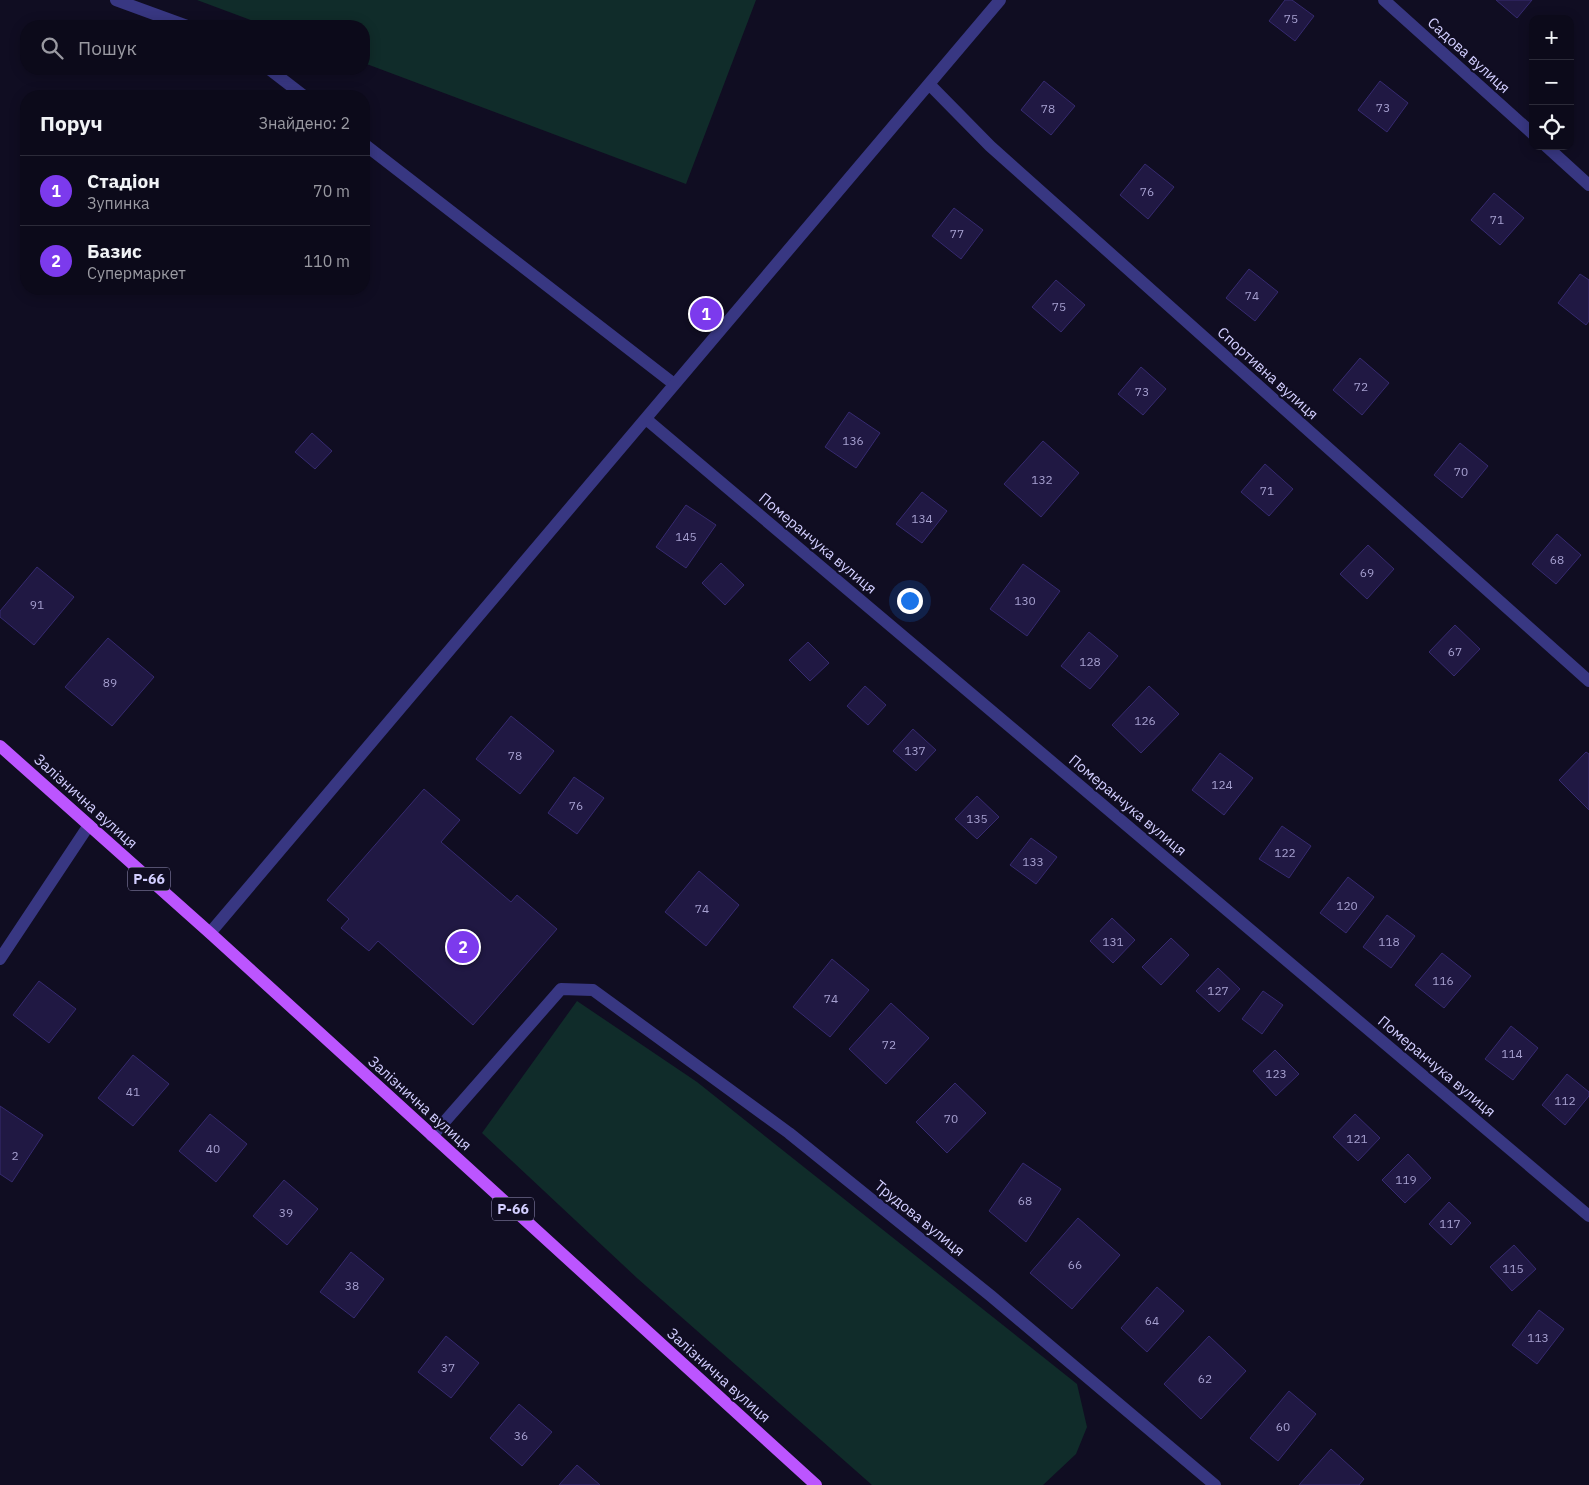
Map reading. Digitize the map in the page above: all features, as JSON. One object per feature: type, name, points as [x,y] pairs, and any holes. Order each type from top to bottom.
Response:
[{"type":"main road","name":"Залізнична вулиця","points":[[0,746],[210,933],[816,1485]]},
{"type":"street","points":[[116,0],[171,20]]},
{"type":"street","points":[[210,933],[1000,0]]},
{"type":"street","name":"Садова вулиця","points":[[1384,0],[1529,130]]},
{"type":"street","points":[[276,75],[296,90]]},
{"type":"street","name":"Спортивна вулиця","points":[[929,84],[990,146],[1589,682]]},
{"type":"street","points":[[370,149],[674,384]]},
{"type":"street","points":[[1551,150],[1589,184]]},
{"type":"street","name":"Померанчука вулиця","points":[[646,418],[1589,1216]]},
{"type":"street","points":[[0,959],[89,825]]},
{"type":"street","name":"Трудова вулиця","points":[[432,1136],[561,988],[593,990],[789,1133],[992,1296],[1216,1485]]},
{"type":"green space","points":[[197,0],[756,0],[686,184],[370,65],[370,20],[251,20]]},
{"type":"green space","points":[[577,1001],[697,1082],[1077,1384],[1087,1427],[1076,1454],[1043,1485],[872,1485],[637,1278],[482,1133]]},
{"type":"building","points":[[1285,0],[1292,0],[1314,16],[1295,41],[1269,21]]},
{"type":"building","points":[[1496,0],[1532,0],[1517,18]]},
{"type":"building","points":[[1044,81],[1075,106],[1051,135],[1021,110]]},
{"type":"building","points":[[1380,81],[1408,103],[1387,132],[1358,110]]},
{"type":"building","points":[[1145,164],[1174,187],[1148,219],[1120,195]]},
{"type":"building","points":[[1494,193],[1524,218],[1500,245],[1471,220]]},
{"type":"building","points":[[954,208],[983,230],[961,259],[932,236]]},
{"type":"building","points":[[1249,269],[1278,292],[1255,321],[1226,298]]},
{"type":"building","points":[[1580,274],[1589,280],[1589,321],[1586,325],[1558,303]]},
{"type":"building","points":[[1056,280],[1085,305],[1061,332],[1032,307]]},
{"type":"building","points":[[1360,358],[1389,383],[1362,415],[1333,390]]},
{"type":"building","points":[[1141,367],[1166,389],[1143,415],[1118,394]]},
{"type":"building","points":[[849,412],[880,433],[856,468],[825,447]]},
{"type":"building","points":[[312,433],[332,451],[315,469],[295,452]]},
{"type":"building","points":[[1043,441],[1079,473],[1041,517],[1004,484]]},
{"type":"building","points":[[1460,443],[1488,466],[1462,498],[1434,475]]},
{"type":"building","points":[[1265,464],[1293,489],[1269,516],[1241,492]]},
{"type":"building","points":[[922,492],[947,511],[922,543],[896,524]]},
{"type":"building","points":[[686,505],[716,525],[686,568],[656,547]]},
{"type":"building","points":[[1557,534],[1581,555],[1556,584],[1532,564]]},
{"type":"building","points":[[1368,545],[1394,569],[1367,599],[1340,574]]},
{"type":"building","points":[[721,563],[744,585],[725,605],[702,583]]},
{"type":"building","points":[[1023,564],[1060,591],[1027,636],[990,609]]},
{"type":"building","points":[[37,567],[74,597],[34,645],[0,617],[0,611]]},
{"type":"building","points":[[1455,625],[1480,649],[1454,676],[1429,652]]},
{"type":"building","points":[[1089,632],[1118,656],[1090,689],[1061,666]]},
{"type":"building","points":[[108,638],[154,677],[112,726],[65,687]]},
{"type":"building","points":[[808,642],[829,663],[810,681],[789,660]]},
{"type":"building","points":[[865,686],[886,705],[868,725],[847,706]]},
{"type":"building","points":[[1149,686],[1179,714],[1141,753],[1112,725]]},
{"type":"building","points":[[511,716],[554,751],[520,794],[476,759]]},
{"type":"building","points":[[913,729],[936,750],[916,771],[893,751]]},
{"type":"building","points":[[1586,752],[1589,754],[1589,810],[1559,780]]},
{"type":"building","points":[[1220,753],[1253,778],[1224,815],[1192,790]]},
{"type":"building","points":[[574,777],[604,798],[577,834],[548,813]]},
{"type":"building","points":[[424,789],[460,820],[441,842],[511,902],[517,895],[557,929],[473,1025],[378,941],[369,951],[341,928],[349,919],[327,900]]},
{"type":"building","points":[[977,796],[999,817],[977,839],[955,819]]},
{"type":"building","points":[[1282,826],[1311,846],[1289,878],[1259,859]]},
{"type":"building","points":[[1031,838],[1057,857],[1036,884],[1010,865]]},
{"type":"building","points":[[699,871],[739,905],[706,946],[665,912]]},
{"type":"building","points":[[1348,877],[1374,897],[1346,933],[1320,913]]},
{"type":"building","points":[[1387,915],[1415,936],[1391,968],[1363,947]]},
{"type":"building","points":[[1112,918],[1135,940],[1113,963],[1090,941]]},
{"type":"building","points":[[1171,938],[1189,955],[1161,985],[1142,967]]},
{"type":"building","points":[[1442,953],[1471,976],[1444,1008],[1415,985]]},
{"type":"building","points":[[832,959],[869,990],[830,1037],[793,1007]]},
{"type":"building","points":[[1218,968],[1240,989],[1219,1012],[1196,991]]},
{"type":"building","points":[[39,981],[76,1009],[49,1043],[13,1015]]},
{"type":"building","points":[[1263,991],[1283,1005],[1262,1034],[1242,1019]]},
{"type":"building","points":[[891,1003],[929,1038],[886,1084],[849,1049]]},
{"type":"building","points":[[1511,1026],[1538,1048],[1513,1080],[1485,1059]]},
{"type":"building","points":[[1275,1050],[1299,1074],[1276,1096],[1253,1071]]},
{"type":"building","points":[[133,1055],[169,1084],[133,1126],[98,1098]]},
{"type":"building","points":[[1567,1074],[1589,1092],[1589,1096],[1565,1125],[1542,1105]]},
{"type":"building","points":[[955,1083],[986,1113],[947,1153],[916,1122]]},
{"type":"building","points":[[0,1106],[43,1135],[12,1182],[0,1174]]},
{"type":"building","points":[[210,1114],[247,1144],[216,1182],[179,1151]]},
{"type":"building","points":[[1355,1114],[1380,1138],[1358,1161],[1333,1137]]},
{"type":"building","points":[[1408,1154],[1431,1178],[1405,1203],[1382,1180]]},
{"type":"building","points":[[1023,1163],[1061,1189],[1026,1242],[989,1211]]},
{"type":"building","points":[[284,1180],[318,1209],[287,1245],[253,1216]]},
{"type":"building","points":[[1449,1202],[1471,1223],[1451,1245],[1429,1224]]},
{"type":"building","points":[[1078,1218],[1120,1255],[1072,1309],[1030,1273]]},
{"type":"building","points":[[1514,1245],[1536,1269],[1512,1291],[1490,1267]]},
{"type":"building","points":[[351,1252],[384,1279],[354,1318],[320,1292]]},
{"type":"building","points":[[1157,1287],[1184,1311],[1147,1352],[1121,1328]]},
{"type":"building","points":[[1539,1310],[1564,1329],[1537,1364],[1512,1345]]},
{"type":"building","points":[[446,1336],[479,1363],[451,1398],[418,1372]]},
{"type":"building","points":[[1209,1336],[1246,1371],[1201,1419],[1164,1384]]},
{"type":"building","points":[[1289,1391],[1316,1414],[1278,1461],[1250,1438]]},
{"type":"building","points":[[519,1404],[552,1432],[522,1466],[490,1438]]},
{"type":"building","points":[[1331,1449],[1364,1479],[1359,1485],[1299,1485]]},
{"type":"building","points":[[577,1465],[600,1485],[559,1485]]},
{"type":"place","name":"Стадіон","points":[[706,314]]},
{"type":"place","name":"Базис","points":[[463,947]]}]
